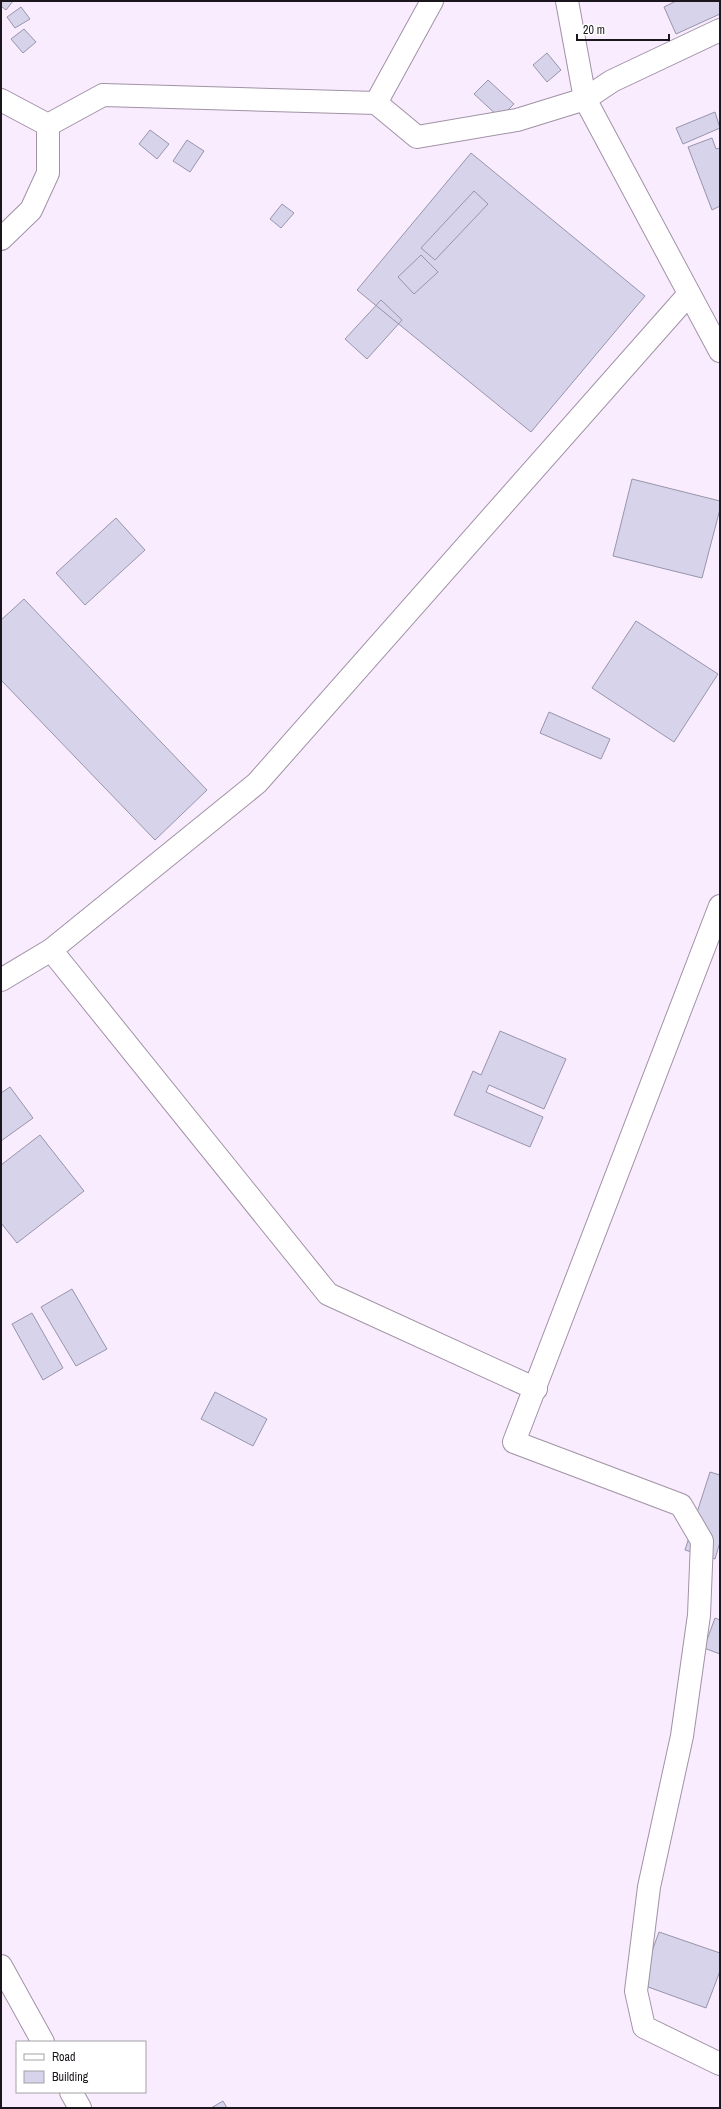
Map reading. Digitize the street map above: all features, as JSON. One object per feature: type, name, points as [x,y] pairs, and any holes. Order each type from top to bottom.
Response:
[{"type":"street","points":[[376,103],[432,1]]},
{"type":"street","points":[[567,1],[585,99],[720,351]]},
{"type":"street","points":[[48,125],[104,95],[376,103],[417,137],[517,120],[585,99],[612,81],[720,30]]},
{"type":"street","points":[[1,100],[48,125]]},
{"type":"street","points":[[1,239],[31,210],[48,173],[48,125]]},
{"type":"street","points":[[1,980],[51,950],[257,783],[689,294]]},
{"type":"street","points":[[720,906],[536,1389],[514,1442],[681,1505],[702,1541],[699,1615],[682,1736],[649,1887],[636,1991],[644,2027],[720,2064]]},
{"type":"street","points":[[51,950],[328,1294],[536,1389]]},
{"type":"street","points":[[1,1966],[42,2041]]},
{"type":"street","points":[[72,2093],[80,2108]]},
{"type":"building","points":[[1,1],[13,1],[6,10],[1,6]]},
{"type":"building","points":[[676,1],[720,1],[720,14],[676,34],[664,7]]},
{"type":"building","points":[[21,7],[30,19],[15,28],[7,17]]},
{"type":"building","points":[[24,29],[36,42],[23,53],[11,39]]},
{"type":"building","points":[[547,53],[561,70],[547,82],[533,65]]},
{"type":"building","points":[[488,80],[514,104],[500,118],[474,94]]},
{"type":"building","points":[[715,112],[720,128],[683,144],[676,128]]},
{"type":"building","points":[[150,130],[169,144],[157,159],[139,144]]},
{"type":"building","points":[[712,138],[716,149],[720,148],[720,206],[712,210],[688,147]]},
{"type":"building","points":[[187,140],[204,151],[190,172],[173,161]]},
{"type":"building","points":[[471,153],[645,296],[531,432],[357,290]]},
{"type":"building","points":[[474,191],[488,204],[435,260],[421,248]]},
{"type":"building","points":[[282,204],[294,213],[281,228],[270,219]]},
{"type":"building","points":[[421,255],[438,272],[414,294],[398,277]]},
{"type":"building","points":[[381,300],[402,320],[367,359],[345,339]]},
{"type":"building","points":[[632,479],[720,501],[720,509],[702,578],[613,556]]},
{"type":"building","points":[[116,518],[145,550],[85,605],[56,573]]},
{"type":"building","points":[[24,599],[207,790],[155,840],[1,680],[1,620]]},
{"type":"building","points":[[636,621],[718,674],[674,742],[592,688]]},
{"type":"building","points":[[549,712],[610,739],[601,759],[540,733]]},
{"type":"building","points":[[500,1031],[566,1059],[544,1109],[489,1085],[486,1092],[543,1117],[530,1147],[454,1115],[473,1071],[481,1075]]},
{"type":"building","points":[[10,1087],[33,1118],[1,1141],[1,1093]]},
{"type":"building","points":[[40,1135],[84,1191],[17,1243],[1,1223],[1,1165]]},
{"type":"building","points":[[72,1289],[107,1349],[76,1366],[41,1307]]},
{"type":"building","points":[[32,1313],[63,1368],[43,1380],[12,1324]]},
{"type":"building","points":[[215,1392],[267,1419],[253,1446],[201,1419]]},
{"type":"building","points":[[710,1472],[720,1475],[720,1542],[715,1559],[685,1550]]},
{"type":"building","points":[[715,1618],[720,1620],[720,1654],[704,1648]]},
{"type":"building","points":[[659,1932],[720,1953],[720,1971],[706,2008],[640,1984]]},
{"type":"building","points":[[223,2101],[227,2108],[211,2108]]}]
